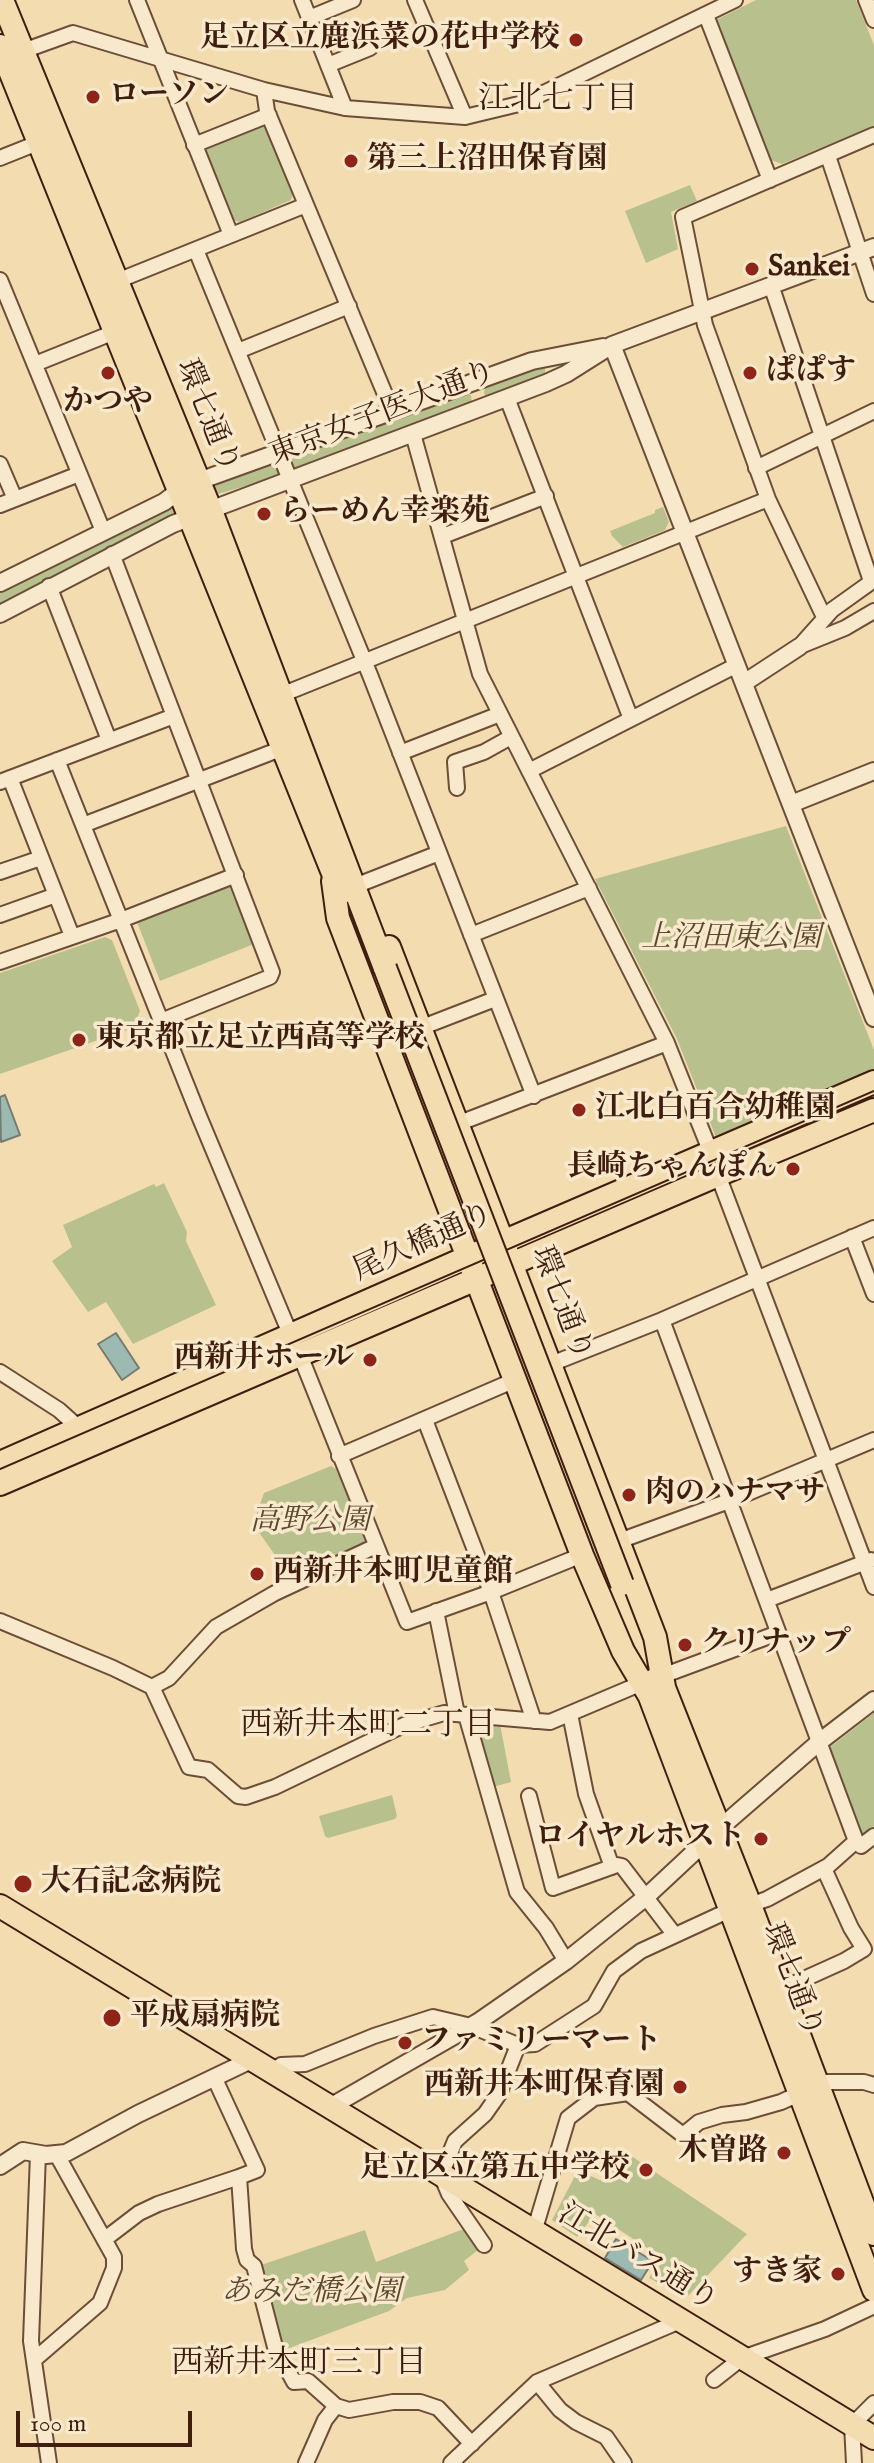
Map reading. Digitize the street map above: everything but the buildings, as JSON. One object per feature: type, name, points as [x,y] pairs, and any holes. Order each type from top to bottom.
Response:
[{"type":"main road","name":"環七通り","points":[[2,0],[117,281],[202,515],[281,695],[338,866],[809,2087],[874,2234]]},
{"type":"main road","name":"環七通り","points":[[0,46],[117,331],[190,485]]},
{"type":"main road","name":"環七通り","points":[[202,515],[283,748],[338,866],[338,918],[582,1555],[623,1651],[654,1685]]},
{"type":"main road","name":"環七通り","points":[[338,866],[360,884],[370,898],[513,1264],[655,1637],[654,1685]]},
{"type":"main road","name":"尾久橋通り","points":[[0,1484],[295,1346],[468,1257],[874,1082]]},
{"type":"main road","name":"尾久橋通り","points":[[0,1463],[79,1428],[476,1280],[874,1110]]},
{"type":"main road","name":"江北バス通り","points":[[0,1906],[874,2438]]},
{"type":"main road","name":"環七通り","points":[[741,1907],[782,1989],[809,2087],[874,2290]]},
{"type":"street","points":[[137,0],[231,235]]},
{"type":"street","points":[[302,0],[345,108]]},
{"type":"street","points":[[309,18],[353,0]]},
{"type":"street","points":[[415,0],[465,117]]},
{"type":"street","points":[[23,51],[73,33],[264,90],[345,108],[465,117],[523,103],[735,0]]},
{"type":"street","points":[[866,0],[874,20]]},
{"type":"street","points":[[706,15],[770,180]]},
{"type":"street","points":[[328,65],[370,48]]},
{"type":"street","points":[[264,90],[269,115],[392,411]]},
{"type":"street","points":[[194,145],[269,115]]},
{"type":"street","points":[[824,617],[756,468],[701,311],[683,217],[874,135]]},
{"type":"street","points":[[0,158],[40,142]]},
{"type":"street","points":[[828,156],[867,249],[874,294]]},
{"type":"street","points":[[117,281],[306,205]]},
{"type":"street","name":"東京女子医大通り","points":[[0,583],[164,502],[190,485],[532,361],[611,345],[867,249]]},
{"type":"street","points":[[196,250],[365,663],[534,1096]]},
{"type":"street","points":[[0,280],[103,531]]},
{"type":"street","points":[[771,285],[872,581],[824,617],[799,647]]},
{"type":"street","points":[[238,351],[349,306]]},
{"type":"street","points":[[35,364],[117,331]]},
{"type":"street","points":[[611,345],[874,1018]]},
{"type":"street","name":"東京女子医大通り","points":[[0,614],[173,524],[566,374],[611,345]]},
{"type":"street","points":[[472,383],[482,407]]},
{"type":"street","points":[[507,398],[631,719]]},
{"type":"street","points":[[756,468],[874,411]]},
{"type":"street","points":[[413,434],[480,674],[667,1043],[711,1153]]},
{"type":"street","points":[[0,464],[15,499]]},
{"type":"street","points":[[0,505],[79,474]]},
{"type":"street","points":[[443,536],[546,496]]},
{"type":"street","points":[[281,695],[768,499]]},
{"type":"street","points":[[112,554],[272,972],[270,977],[161,1021]]},
{"type":"street","points":[[49,586],[109,740]]},
{"type":"street","points":[[744,683],[799,647],[845,628],[874,611]]},
{"type":"street","points":[[529,771],[737,665]]},
{"type":"street","points":[[400,753],[500,714]]},
{"type":"street","points":[[72,936],[5,780],[174,716]]},
{"type":"street","points":[[457,788],[455,762],[484,752],[511,737]]},
{"type":"street","points":[[83,825],[283,748]]},
{"type":"street","points":[[57,760],[407,1622],[582,1555]]},
{"type":"street","points":[[791,804],[874,771]]},
{"type":"street","points":[[360,884],[439,853]]},
{"type":"street","points":[[0,872],[41,858]]},
{"type":"street","points":[[0,962],[121,920],[236,875]]},
{"type":"street","points":[[471,935],[589,888]]},
{"type":"street","points":[[0,915],[56,895]]},
{"type":"street","points":[[420,1028],[495,999]]},
{"type":"street","points":[[457,1124],[667,1043]]},
{"type":"street","points":[[718,1175],[826,1461],[870,1561],[874,1587]]},
{"type":"street","points":[[551,1364],[662,1320],[874,1228]]},
{"type":"street","points":[[852,1237],[874,1294]]},
{"type":"street","points":[[662,1320],[856,1841],[861,1846],[874,1836]]},
{"type":"street","points":[[2,1376],[59,1410],[79,1428]]},
{"type":"street","points":[[339,1456],[515,1380]]},
{"type":"street","points":[[425,1420],[491,1592],[534,1721]]},
{"type":"street","points":[[619,1541],[729,1501],[874,1440]]},
{"type":"street","points":[[152,1687],[169,1678],[216,1627],[275,1593],[376,1546]]},
{"type":"street","points":[[767,1600],[870,1561]]},
{"type":"street","points":[[436,1611],[461,1714],[517,1892],[542,1923],[566,1961]]},
{"type":"street","points":[[0,1621],[152,1687],[189,1767],[208,1770],[238,1796],[246,1797],[275,1787],[404,1725],[444,1713],[550,1722],[654,1685],[778,1633]]},
{"type":"street","points":[[330,2107],[471,2026],[566,1961],[646,1897],[818,1743],[874,1700]]},
{"type":"street","points":[[570,1714],[586,1794],[612,1867]]},
{"type":"street","points":[[529,1796],[553,1888],[622,1866],[674,1934]]},
{"type":"street","points":[[273,2071],[281,2065],[305,2064],[433,2017],[471,2026],[518,2045],[535,2044],[594,2006],[614,1971],[641,1951],[674,1934],[767,1899],[821,1870],[856,1841]]},
{"type":"street","points":[[782,1989],[864,1949],[826,1873],[821,1870]]},
{"type":"street","points":[[484,2245],[449,2194],[441,2175],[455,2141],[485,2114],[499,2094],[518,2045]]},
{"type":"street","points":[[0,2166],[23,2151],[57,2155],[66,2153],[253,2059]]},
{"type":"street","points":[[105,2239],[139,2213],[158,2204],[257,2170],[214,2077]]},
{"type":"street","points":[[534,2232],[568,2118],[594,2098],[628,2093],[683,2135],[699,2122],[781,2102],[809,2087],[864,2082],[874,2085]]},
{"type":"street","points":[[38,2154],[31,2341],[49,2463]]},
{"type":"street","points":[[34,2360],[100,2303],[114,2268],[114,2257],[105,2239],[57,2155]]},
{"type":"street","points":[[239,2177],[244,2249],[247,2260],[254,2266],[275,2347],[294,2382],[308,2381],[336,2406],[349,2410],[382,2403],[420,2402],[438,2408],[472,2444]]},
{"type":"street","points":[[714,2380],[742,2358],[825,2329],[874,2306]]},
{"type":"street","points":[[451,2463],[537,2382],[680,2321]]},
{"type":"street","points":[[537,2382],[560,2410],[606,2437],[624,2463]]},
{"type":"street","points":[[854,2463],[852,2425],[874,2403]]},
{"type":"street","points":[[306,2463],[325,2420],[336,2406]]},
{"type":"green space","points":[[756,0],[856,0],[874,45],[874,126],[782,164],[771,160],[716,20]]},
{"type":"green space","points":[[258,123],[266,126],[293,193],[291,200],[240,222],[233,220],[203,151],[205,145]]},
{"type":"green space","points":[[690,185],[697,201],[671,212],[678,249],[646,263],[625,211]]},
{"type":"green space","points":[[545,367],[545,373],[541,376],[494,398],[487,399],[484,393],[485,387]]},
{"type":"green space","points":[[460,393],[471,395],[472,403],[301,472],[292,468],[291,461],[296,454]]},
{"type":"green space","points":[[276,465],[279,476],[218,494],[214,487],[261,467]]},
{"type":"green space","points":[[176,506],[179,514],[0,606],[0,589]]},
{"type":"green space","points":[[663,507],[669,522],[665,530],[623,547],[612,536],[610,531]]},
{"type":"green space","name":"上沼田東公園","points":[[786,826],[874,1050],[874,1073],[717,1140],[677,1039],[595,879]]},
{"type":"green space","points":[[229,886],[254,944],[160,981],[137,922]]},
{"type":"green space","points":[[105,937],[112,940],[140,1011],[133,1028],[0,1074],[0,973]]},
{"type":"green space","points":[[164,1183],[187,1232],[186,1241],[216,1305],[133,1344],[106,1302],[88,1312],[52,1261],[72,1247],[63,1225],[154,1184],[156,1187]]},
{"type":"green space","name":"高野公園","points":[[331,1466],[336,1469],[367,1541],[365,1545],[292,1579],[253,1524],[264,1493]]},
{"type":"green space","points":[[874,1713],[874,1826],[861,1833],[829,1748]]},
{"type":"green space","points":[[480,1723],[500,1724],[511,1782],[493,1787],[475,1728]]},
{"type":"green space","points":[[392,1795],[395,1819],[328,1838],[325,1836],[319,1816]]},
{"type":"green space","points":[[627,2153],[747,2234],[686,2298],[649,2278],[661,2257],[595,2214],[577,2237],[552,2220],[578,2170],[602,2181]]},
{"type":"green space","name":"あみだ橋公園","points":[[469,2227],[482,2247],[464,2261],[469,2270],[445,2290],[407,2298],[389,2311],[284,2350],[278,2338],[261,2265],[365,2230],[376,2262]]},
{"type":"water","points":[[5,1095],[20,1135],[1,1142],[0,1097]]},
{"type":"water","points":[[116,1333],[139,1368],[122,1380],[98,1344]]},
{"type":"water","points":[[616,2239],[653,2261],[641,2280],[605,2258]]},
{"type":"tram line","points":[[0,1469],[874,1091]]},
{"type":"place","name":"足立区立鹿浜菜の花中学校","points":[[576,40]]},
{"type":"place","name":"ローソン","points":[[93,97]]},
{"type":"place","name":"第三上沼田保育園","points":[[351,161]]},
{"type":"place","name":"Sankei","points":[[752,269]]},
{"type":"place","name":"かつや","points":[[108,373]]},
{"type":"place","name":"ぱぱす","points":[[750,373]]},
{"type":"place","name":"らーめん幸楽苑","points":[[264,514]]},
{"type":"place","name":"東京都立足立西高等学校","points":[[79,1040]]},
{"type":"place","name":"江北白百合幼稚園","points":[[579,1110]]},
{"type":"place","name":"長崎ちゃんぽん","points":[[793,1169]]},
{"type":"place","name":"西新井ホール","points":[[370,1360]]},
{"type":"place","name":"肉のハナマサ","points":[[629,1495]]},
{"type":"place","name":"西新井本町児童館","points":[[257,1574]]},
{"type":"place","name":"クリナップ","points":[[685,1645]]},
{"type":"place","name":"ロイヤルホスト","points":[[761,1839]]},
{"type":"place","name":"大石記念病院","points":[[23,1884]]},
{"type":"place","name":"平成扇病院","points":[[112,2018]]},
{"type":"place","name":"ファミリーマート","points":[[405,2043]]},
{"type":"place","name":"西新井本町保育園","points":[[680,2087]]},
{"type":"place","name":"木曽路","points":[[784,2153]]},
{"type":"place","name":"足立区立第五中学校","points":[[646,2170]]},
{"type":"place","name":"すき家","points":[[838,2274]]},
{"type":"district","name":"江北七丁目","points":[[558,101]]},
{"type":"district","name":"西新井本町二丁目","points":[[368,1727]]},
{"type":"district","name":"西新井本町三丁目","points":[[299,2365]]}]
